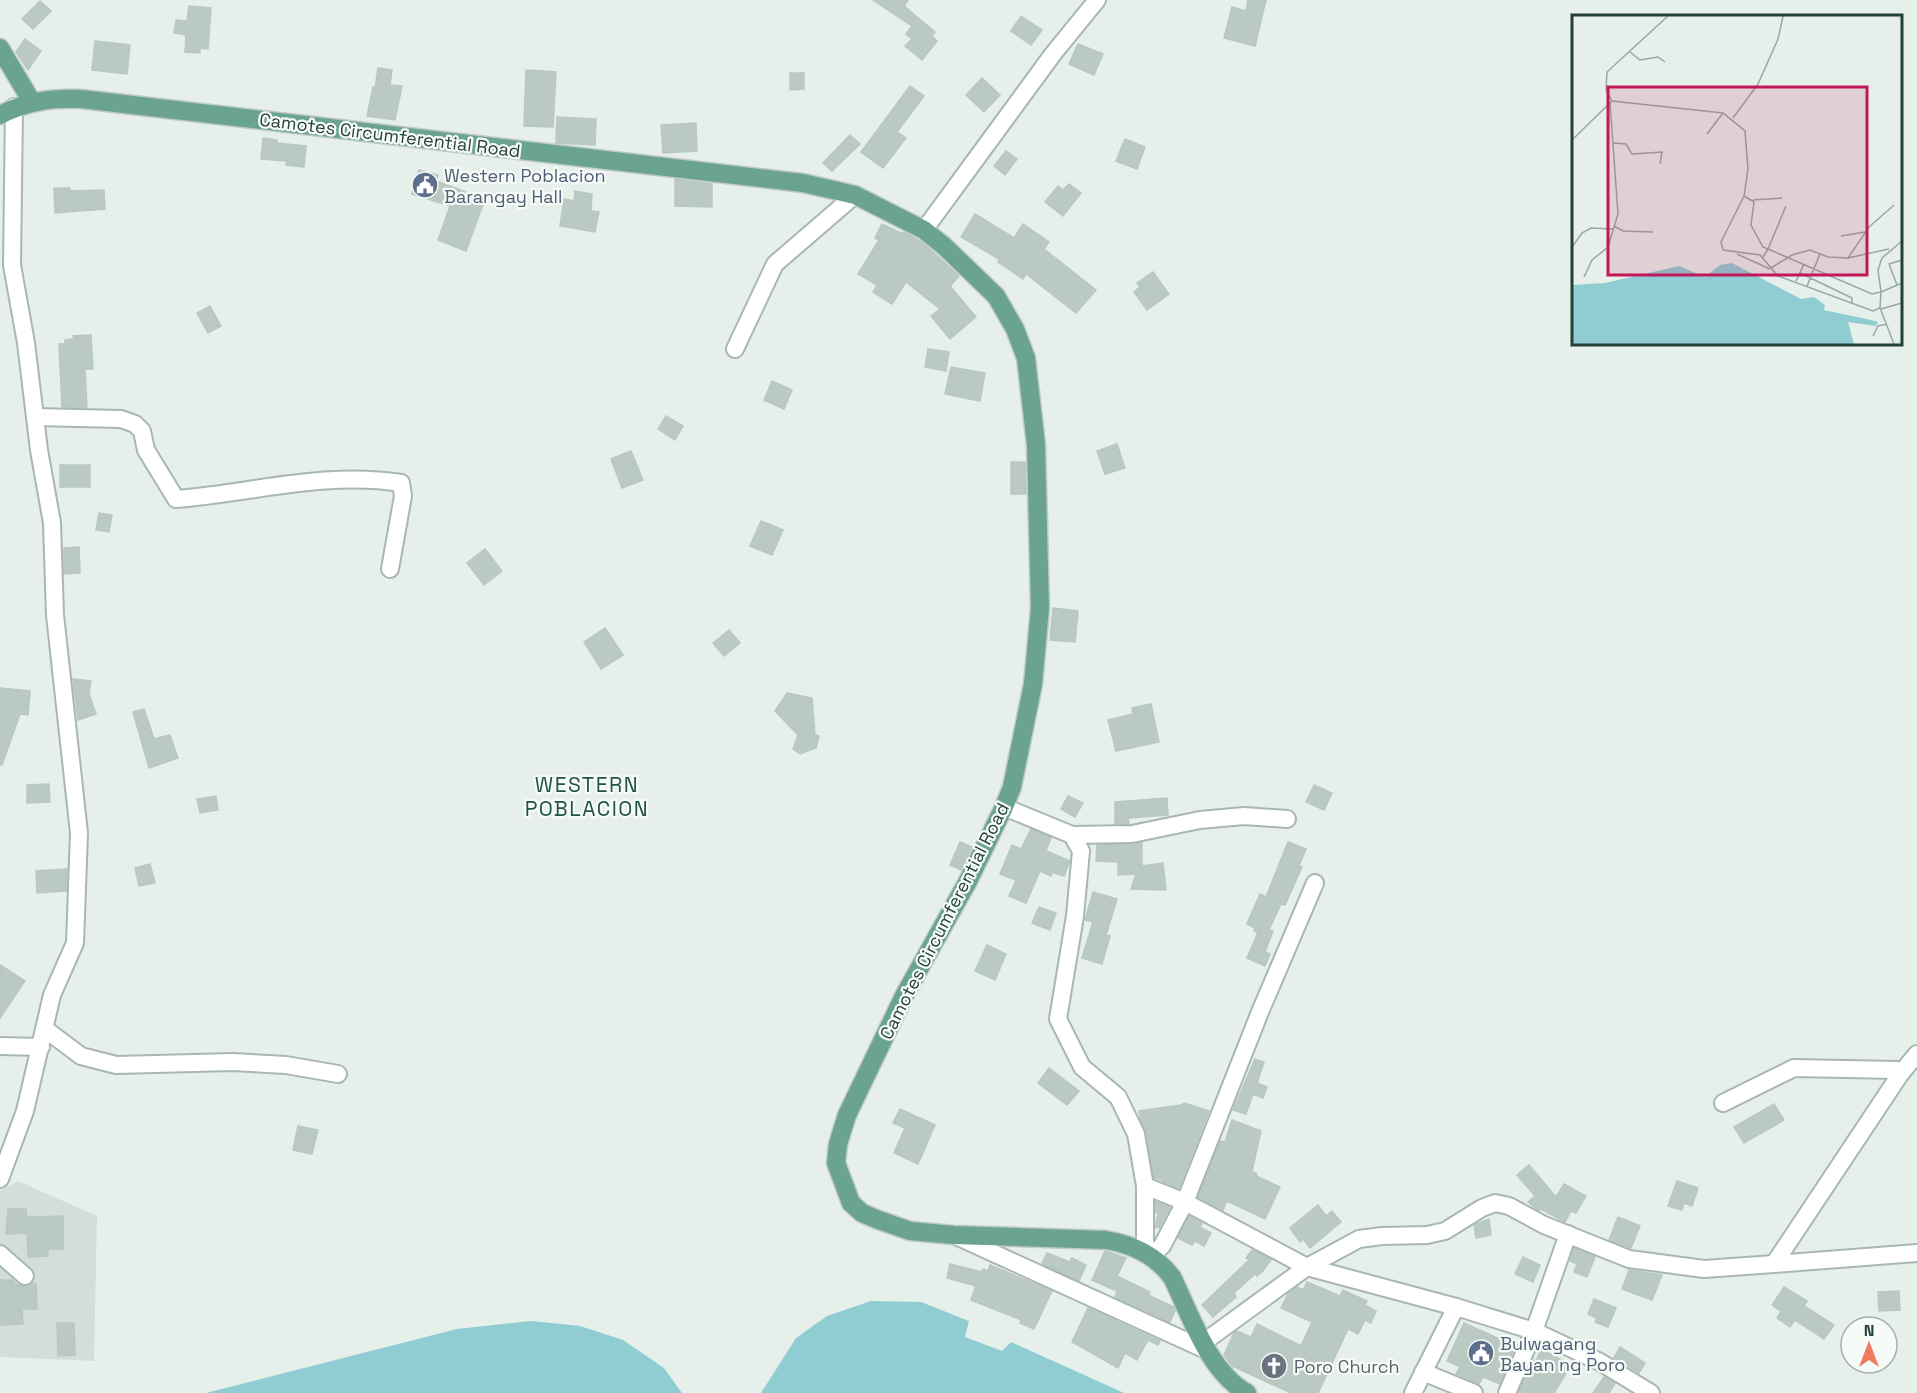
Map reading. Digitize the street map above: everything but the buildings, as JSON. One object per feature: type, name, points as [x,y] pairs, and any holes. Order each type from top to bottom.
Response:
[{"type":"main road","points":[[0,48],[32,102]]},
{"type":"main road","name":"Camotes Circumferential Road","points":[[7,111],[32,102],[81,99],[803,183],[855,195],[924,230],[953,254],[996,296],[1015,329],[1026,358],[1036,445],[1040,608],[1033,684],[1012,787],[1004,807],[968,881],[904,996],[848,1115],[838,1144],[836,1163],[851,1203],[862,1213],[910,1231],[954,1235],[1106,1240],[1128,1244],[1147,1254],[1162,1265],[1172,1277],[1206,1347],[1229,1381],[1247,1393]]},
{"type":"street","points":[[924,230],[1053,54],[1097,0]]},
{"type":"street","points":[[0,1179],[25,1111],[52,995],[75,943],[79,833],[54,615],[52,523],[39,450],[26,343],[12,265],[7,111]]},
{"type":"street","points":[[735,349],[775,264],[855,195]]},
{"type":"street","points":[[35,417],[121,419],[135,423],[142,431],[146,450],[176,499],[335,478],[372,478],[401,483],[403,496],[390,569]]},
{"type":"street","points":[[1004,807],[1072,835],[1132,834],[1200,820],[1245,816],[1287,819]]},
{"type":"street","points":[[1072,835],[1081,851],[1075,916],[1058,1019],[1082,1068],[1118,1097],[1136,1134],[1145,1186],[1147,1254],[1162,1246],[1185,1202],[1260,1012],[1315,883]]},
{"type":"street","points":[[45,1029],[81,1056],[116,1065],[233,1062],[286,1065],[338,1074]]},
{"type":"street","points":[[0,1046],[41,1047]]},
{"type":"street","points":[[1774,1264],[1901,1073],[1917,1054]]},
{"type":"street","points":[[1723,1103],[1794,1068],[1897,1070],[1901,1073]]},
{"type":"street","points":[[1145,1186],[1185,1202],[1307,1267],[1456,1307],[1534,1331],[1600,1362],[1651,1393]]},
{"type":"street","points":[[954,1235],[1206,1347],[1307,1267],[1359,1239],[1427,1235],[1445,1231],[1482,1208],[1495,1203],[1509,1206],[1544,1225],[1629,1259],[1704,1269],[1917,1253]]},
{"type":"street","points":[[1507,1393],[1534,1331],[1568,1234]]},
{"type":"street","points":[[0,1254],[25,1276]]},
{"type":"street","points":[[1413,1393],[1456,1307]]},
{"type":"street","points":[[1423,1372],[1474,1393]]},
{"type":"shaded area","points":[[18,1181],[97,1216],[94,1361],[0,1357],[0,1191]]},
{"type":"water","points":[[871,1301],[921,1302],[969,1321],[965,1337],[1002,1351],[1011,1342],[1124,1393],[761,1393],[796,1338],[827,1316]]},
{"type":"water","points":[[531,1321],[580,1326],[623,1340],[664,1368],[682,1393],[206,1393],[457,1329]]},
{"type":"place","name":"Western Poblacion Barangay Hall","points":[[425,185]]},
{"type":"place","name":"Bulwagang Bayan ng Poro","points":[[1481,1353]]},
{"type":"place","name":"Poro Church","points":[[1274,1366]]},
{"type":"district","name":"WESTERN POBLACION","points":[[587,796]]}]
